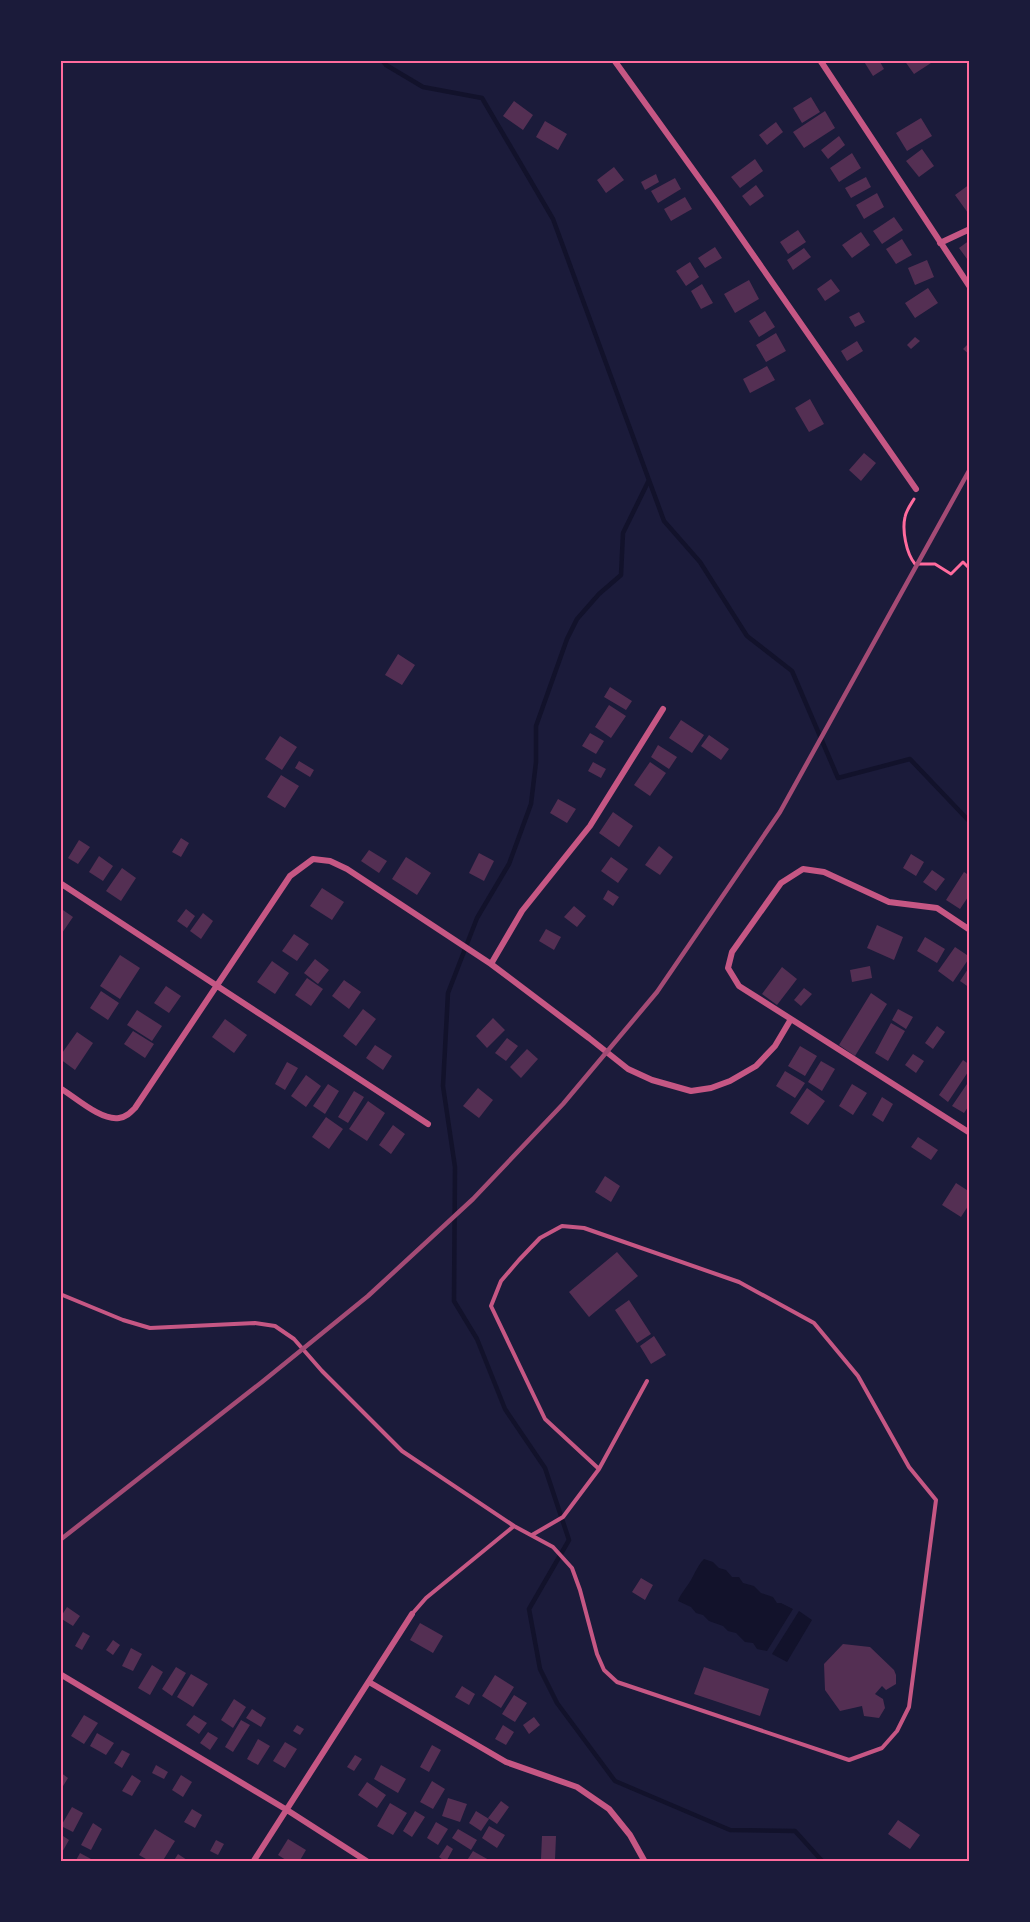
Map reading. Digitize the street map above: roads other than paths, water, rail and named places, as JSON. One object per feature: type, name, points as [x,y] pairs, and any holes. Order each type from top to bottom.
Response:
[{"type":"street","points":[[614,60],[717,203],[916,489]]},
{"type":"street","points":[[821,60],[970,287]]},
{"type":"street","points":[[940,243],[970,230]]},
{"type":"street","points":[[491,964],[522,911],[590,826],[663,709]]},
{"type":"street","points":[[60,1088],[101,1114],[119,1118],[128,1115],[135,1108],[290,876],[313,859],[330,861],[347,869],[491,964],[628,1069],[652,1080],[691,1091],[711,1088],[730,1081],[756,1066],[775,1046],[791,1019]]},
{"type":"street","points":[[970,930],[937,908],[889,902],[824,872],[803,869],[781,883],[732,952],[729,968],[739,986],[970,1133]]},
{"type":"street","points":[[60,883],[428,1124]]},
{"type":"street","points":[[253,1862],[412,1614]]},
{"type":"street","points":[[60,1674],[287,1810],[368,1862]]},
{"type":"street","points":[[369,1682],[506,1762],[578,1787],[609,1809],[630,1835],[645,1862]]},
{"type":"lane","points":[[60,1294],[123,1320],[150,1328],[255,1323],[275,1326],[294,1339],[322,1371],[402,1451],[514,1526],[553,1547],[572,1568],[597,1654],[604,1670],[617,1682],[849,1760],[882,1748],[897,1731],[909,1707],[936,1500],[909,1467],[858,1376],[814,1323],[739,1282],[584,1228],[562,1226],[540,1238],[501,1281],[491,1306],[545,1419],[599,1469]]},
{"type":"lane","points":[[532,1534],[563,1517],[599,1469],[647,1381]]},
{"type":"lane","points":[[412,1614],[426,1598],[514,1526]]},
{"type":"waterway","points":[[382,60],[386,65],[423,87],[482,98],[553,219],[664,521],[700,562],[747,636],[792,671],[838,778],[910,759],[970,822]]},
{"type":"waterway","points":[[649,480],[623,533],[621,575],[599,594],[577,619],[567,639],[536,726],[536,762],[531,804],[509,864],[477,918],[448,993],[443,1086],[455,1167],[454,1301],[477,1339],[505,1409],[545,1468],[569,1540],[529,1609],[540,1669],[557,1703],[615,1781],[730,1830],[795,1831],[823,1862]]},
{"type":"railway","points":[[60,1540],[368,1296],[473,1199],[563,1104],[657,992],[780,812],[970,469]]}]
